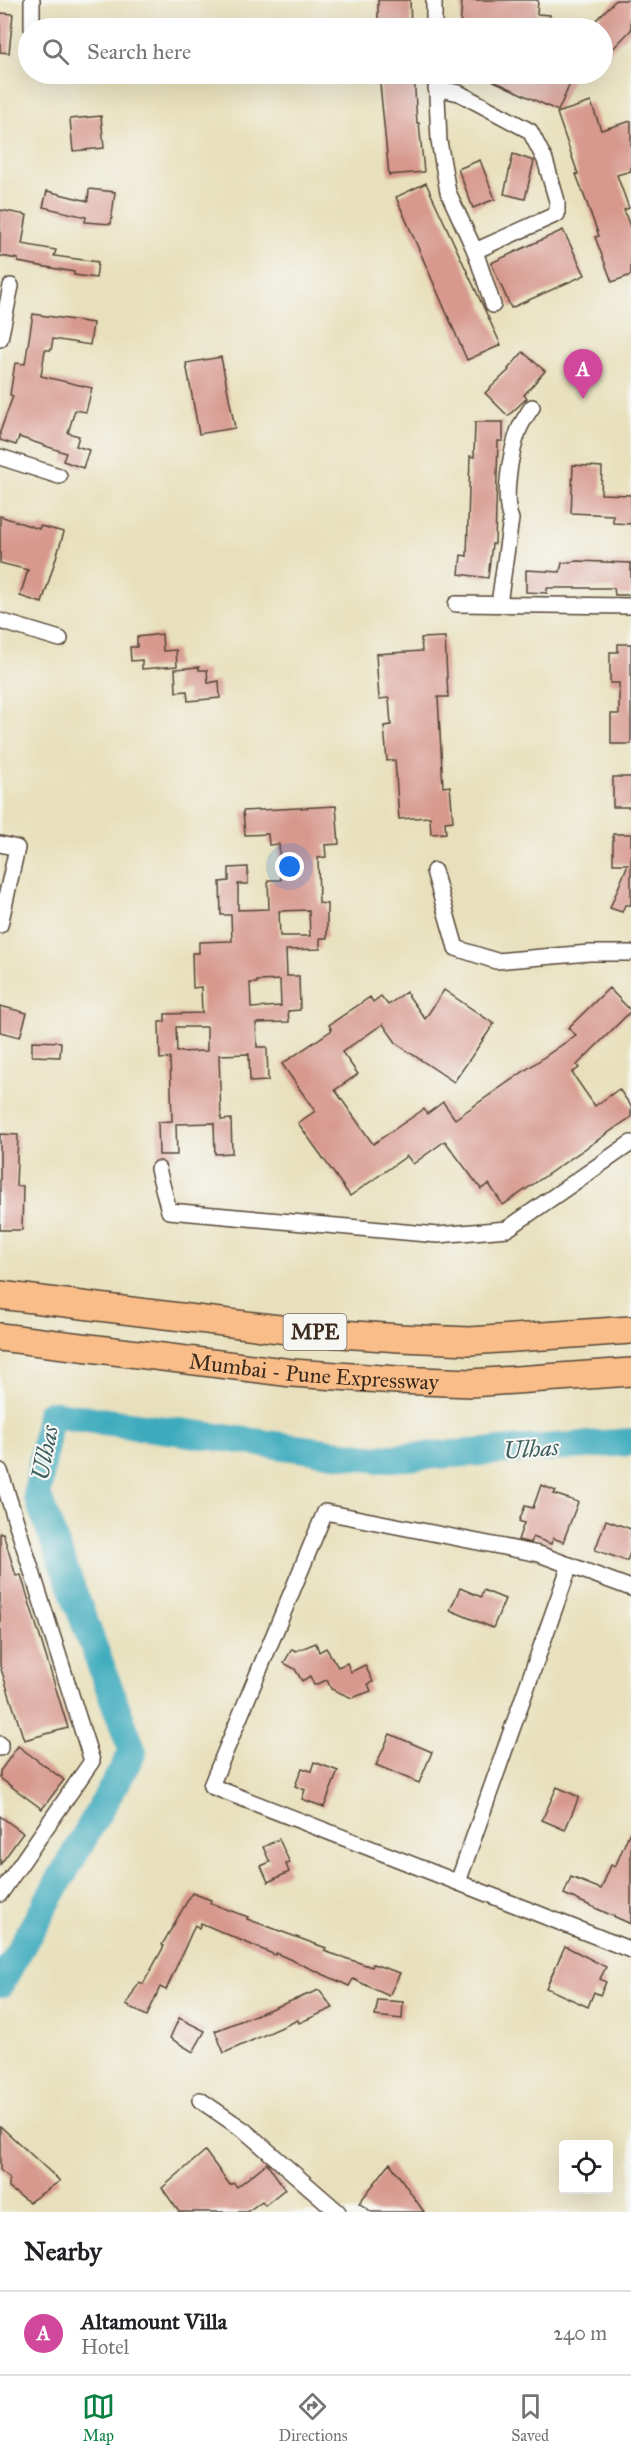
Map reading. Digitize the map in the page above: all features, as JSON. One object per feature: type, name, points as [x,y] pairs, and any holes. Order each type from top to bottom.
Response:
[{"type":"highway","name":"Mumbai - Pune Expressway","points":[[0,1295],[296,1331],[400,1338],[471,1341],[631,1330]]},
{"type":"highway","name":"Mumbai - Pune Expressway","points":[[0,1337],[292,1372],[398,1380],[471,1383],[631,1372]]},
{"type":"street","points":[[32,0],[32,18]]},
{"type":"street","points":[[434,0],[434,18]]},
{"type":"street","points":[[436,84],[439,141],[448,192],[475,251],[493,305]]},
{"type":"street","points":[[442,84],[530,131],[545,160],[557,201],[557,214],[475,251]]},
{"type":"street","points":[[0,339],[11,286]]},
{"type":"street","points":[[499,604],[511,519],[507,510],[511,464],[519,431],[532,407]]},
{"type":"street","points":[[0,457],[59,476]]},
{"type":"street","points":[[456,604],[631,606]]},
{"type":"street","points":[[0,621],[60,639]]},
{"type":"street","points":[[0,844],[17,848],[0,925]]},
{"type":"street","points":[[434,871],[456,948],[496,961],[589,953],[631,953]]},
{"type":"street","points":[[158,1169],[169,1211],[438,1235],[507,1229],[631,1143]]},
{"type":"street","points":[[0,1471],[92,1761],[0,1894]]},
{"type":"street","points":[[631,1588],[539,1554],[326,1512],[211,1786],[631,1950]]},
{"type":"street","points":[[458,1882],[570,1565]]},
{"type":"street","points":[[200,2100],[244,2131],[338,2212]]},
{"type":"building","points":[[378,0],[410,0],[411,18],[378,18]]},
{"type":"building","points":[[462,0],[538,0],[537,14],[550,15],[550,18],[461,18]]},
{"type":"building","points":[[616,0],[631,0],[631,30],[613,49],[613,18],[598,18]]},
{"type":"building","points":[[0,13],[13,14],[9,53],[0,52]]},
{"type":"building","points":[[380,84],[415,84],[424,172],[389,175]]},
{"type":"building","points":[[500,84],[570,84],[558,111]]},
{"type":"building","points":[[591,102],[601,130],[631,121],[631,171],[617,175],[629,208],[624,210],[631,230],[631,275],[612,282],[595,237],[599,236],[557,113]]},
{"type":"building","points":[[101,116],[104,148],[73,151],[70,119]]},
{"type":"building","points":[[513,154],[534,161],[525,199],[504,194]]},
{"type":"building","points":[[480,160],[495,199],[473,208],[458,169]]},
{"type":"building","points":[[426,183],[501,345],[467,360],[396,197]]},
{"type":"building","points":[[89,189],[115,192],[111,224],[85,222],[86,217],[43,207],[47,191],[88,201]]},
{"type":"building","points":[[0,210],[27,215],[22,244],[56,250],[54,256],[98,262],[96,278],[74,275],[74,272],[18,262],[18,259],[0,256]]},
{"type":"building","points":[[563,230],[585,275],[511,308],[491,263]]},
{"type":"building","points":[[33,314],[93,323],[90,345],[53,339],[51,350],[45,350],[41,376],[92,388],[86,412],[75,410],[68,433],[79,436],[76,446],[89,450],[83,468],[63,461],[66,453],[40,444],[19,437],[16,445],[0,440],[0,432],[13,396],[10,395],[15,363],[25,364]]},
{"type":"building","points":[[523,352],[545,371],[524,395],[527,398],[508,416],[485,393],[509,370]]},
{"type":"building","points":[[221,357],[235,428],[199,434],[186,363]]},
{"type":"building","points":[[475,422],[503,422],[503,441],[498,441],[495,544],[492,544],[488,578],[459,574],[461,555],[467,556],[470,456],[474,457]]},
{"type":"building","points":[[573,465],[602,467],[601,494],[631,495],[631,524],[613,523],[613,515],[571,513]]},
{"type":"building","points":[[0,516],[39,529],[40,526],[64,532],[42,603],[20,596],[28,570],[0,563]]},
{"type":"building","points":[[577,561],[631,563],[631,595],[615,595],[614,588],[547,588],[547,593],[526,592],[526,570],[560,572],[562,563]]},
{"type":"building","points":[[162,634],[163,651],[176,650],[177,666],[142,669],[142,660],[131,661],[130,647],[137,647],[137,637]]},
{"type":"building","points":[[445,637],[448,697],[438,697],[443,787],[450,786],[453,821],[445,822],[446,833],[431,834],[430,817],[399,819],[395,760],[387,761],[384,726],[391,725],[389,698],[379,699],[376,654],[422,651],[421,638]]},
{"type":"building","points":[[618,644],[631,644],[631,744],[611,744],[611,714],[619,714],[619,683],[610,683],[610,652],[618,652]]},
{"type":"building","points":[[199,667],[199,670],[207,670],[208,683],[219,681],[220,698],[188,701],[187,691],[176,692],[175,669]]},
{"type":"building","points":[[613,777],[631,777],[631,807],[613,807]]},
{"type":"building","points":[[336,806],[339,844],[325,845],[326,857],[318,858],[319,903],[327,904],[327,938],[320,938],[320,949],[286,950],[287,976],[299,976],[300,1010],[288,1011],[289,1022],[256,1023],[257,1047],[267,1047],[268,1081],[250,1082],[249,1054],[219,1055],[221,1120],[231,1119],[232,1153],[215,1154],[214,1123],[176,1124],[177,1155],[159,1155],[158,1122],[172,1121],[170,1058],[160,1059],[159,1022],[165,1022],[165,1014],[202,1013],[201,987],[193,988],[192,953],[199,953],[199,942],[232,941],[231,915],[221,915],[220,882],[229,881],[229,868],[248,867],[248,884],[238,884],[238,910],[269,909],[268,880],[281,880],[279,844],[269,845],[268,834],[245,835],[243,811]],"holes":[[[309,910],[310,936],[280,936],[279,911]],[[280,980],[281,1006],[251,1008],[250,983],[257,983],[257,981]],[[176,1027],[207,1027],[207,1051],[177,1052]]]},
{"type":"building","points":[[613,834],[631,834],[631,905],[625,905],[622,912],[610,908],[628,864],[613,864]]},
{"type":"building","points":[[609,988],[631,1011],[577,1065],[579,1068],[572,1073],[595,1106],[619,1089],[631,1106],[631,1117],[503,1205],[489,1184],[481,1189],[445,1141],[413,1164],[407,1156],[350,1196],[298,1123],[315,1111],[282,1064],[332,1030],[329,1025],[370,997],[373,1002],[381,996],[388,1005],[406,992],[425,1019],[444,990],[494,1024],[454,1082],[397,1044],[383,1024],[342,1052],[358,1074],[335,1090],[373,1144],[424,1109],[427,1114],[443,1102],[455,1119],[576,1035],[568,1028]]},
{"type":"building","points":[[0,1006],[27,1013],[20,1037],[0,1032]]},
{"type":"building","points":[[32,1041],[61,1042],[60,1057],[32,1056]]},
{"type":"building","points":[[0,1134],[18,1135],[16,1186],[23,1186],[22,1230],[0,1230]]},
{"type":"building","points":[[541,1485],[556,1491],[554,1494],[578,1502],[563,1542],[553,1538],[551,1544],[533,1537],[531,1543],[518,1540],[524,1523],[519,1521],[525,1506],[533,1508]]},
{"type":"building","points":[[606,1520],[631,1529],[631,1550],[627,1561],[595,1550]]},
{"type":"building","points":[[0,1533],[3,1533],[16,1576],[21,1575],[68,1728],[24,1740],[0,1666]]},
{"type":"building","points":[[460,1588],[481,1597],[483,1590],[505,1599],[493,1628],[450,1610]]},
{"type":"building","points":[[316,1643],[319,1652],[326,1648],[338,1667],[347,1663],[351,1672],[365,1665],[373,1682],[368,1684],[371,1691],[352,1698],[331,1689],[327,1680],[314,1685],[310,1676],[302,1681],[295,1669],[284,1663],[292,1649],[296,1651]]},
{"type":"building","points":[[390,1734],[432,1752],[419,1783],[376,1765]]},
{"type":"building","points":[[18,1746],[64,1780],[42,1809],[0,1778],[0,1771]]},
{"type":"building","points":[[314,1762],[338,1771],[324,1807],[302,1799],[305,1790],[295,1786],[302,1768],[311,1771]]},
{"type":"building","points":[[557,1787],[579,1797],[565,1830],[542,1820]]},
{"type":"building","points":[[0,1816],[23,1833],[0,1865]]},
{"type":"building","points":[[631,1829],[631,1924],[564,1894],[571,1877],[601,1889],[611,1865],[615,1867]]},
{"type":"building","points":[[279,1839],[290,1863],[286,1864],[289,1872],[268,1882],[261,1866],[270,1862],[263,1847]]},
{"type":"building","points":[[192,1893],[211,1900],[210,1903],[248,1917],[247,1919],[326,1948],[324,1951],[372,1967],[373,1964],[400,1973],[389,1996],[353,1979],[349,1986],[201,1923],[199,1928],[195,1925],[166,1990],[160,1987],[147,2016],[126,2005],[139,1982],[143,1984]]},
{"type":"building","points":[[565,1946],[606,1967],[600,1979],[606,1982],[600,1995],[594,1992],[588,2007],[546,1988]]},
{"type":"building","points":[[319,1990],[333,2008],[299,2023],[298,2020],[224,2053],[215,2031]]},
{"type":"building","points":[[378,2000],[403,2002],[402,2019],[375,2016]]},
{"type":"building","points":[[179,2018],[205,2031],[193,2052],[170,2038]]},
{"type":"building","points":[[0,2126],[60,2181],[29,2202],[9,2188],[9,2178],[0,2170]]},
{"type":"building","points":[[205,2151],[230,2185],[234,2183],[237,2187],[267,2163],[285,2189],[265,2205],[262,2201],[247,2212],[179,2212],[162,2188]]},
{"type":"building","points":[[390,2163],[424,2212],[372,2212],[359,2203]]},
{"type":"waterway","name":"Ulhas","points":[[0,1984],[133,1752],[37,1495],[50,1414],[377,1459],[631,1442]]},
{"type":"place","name":"Altamount Villa","points":[[583,399]]}]
